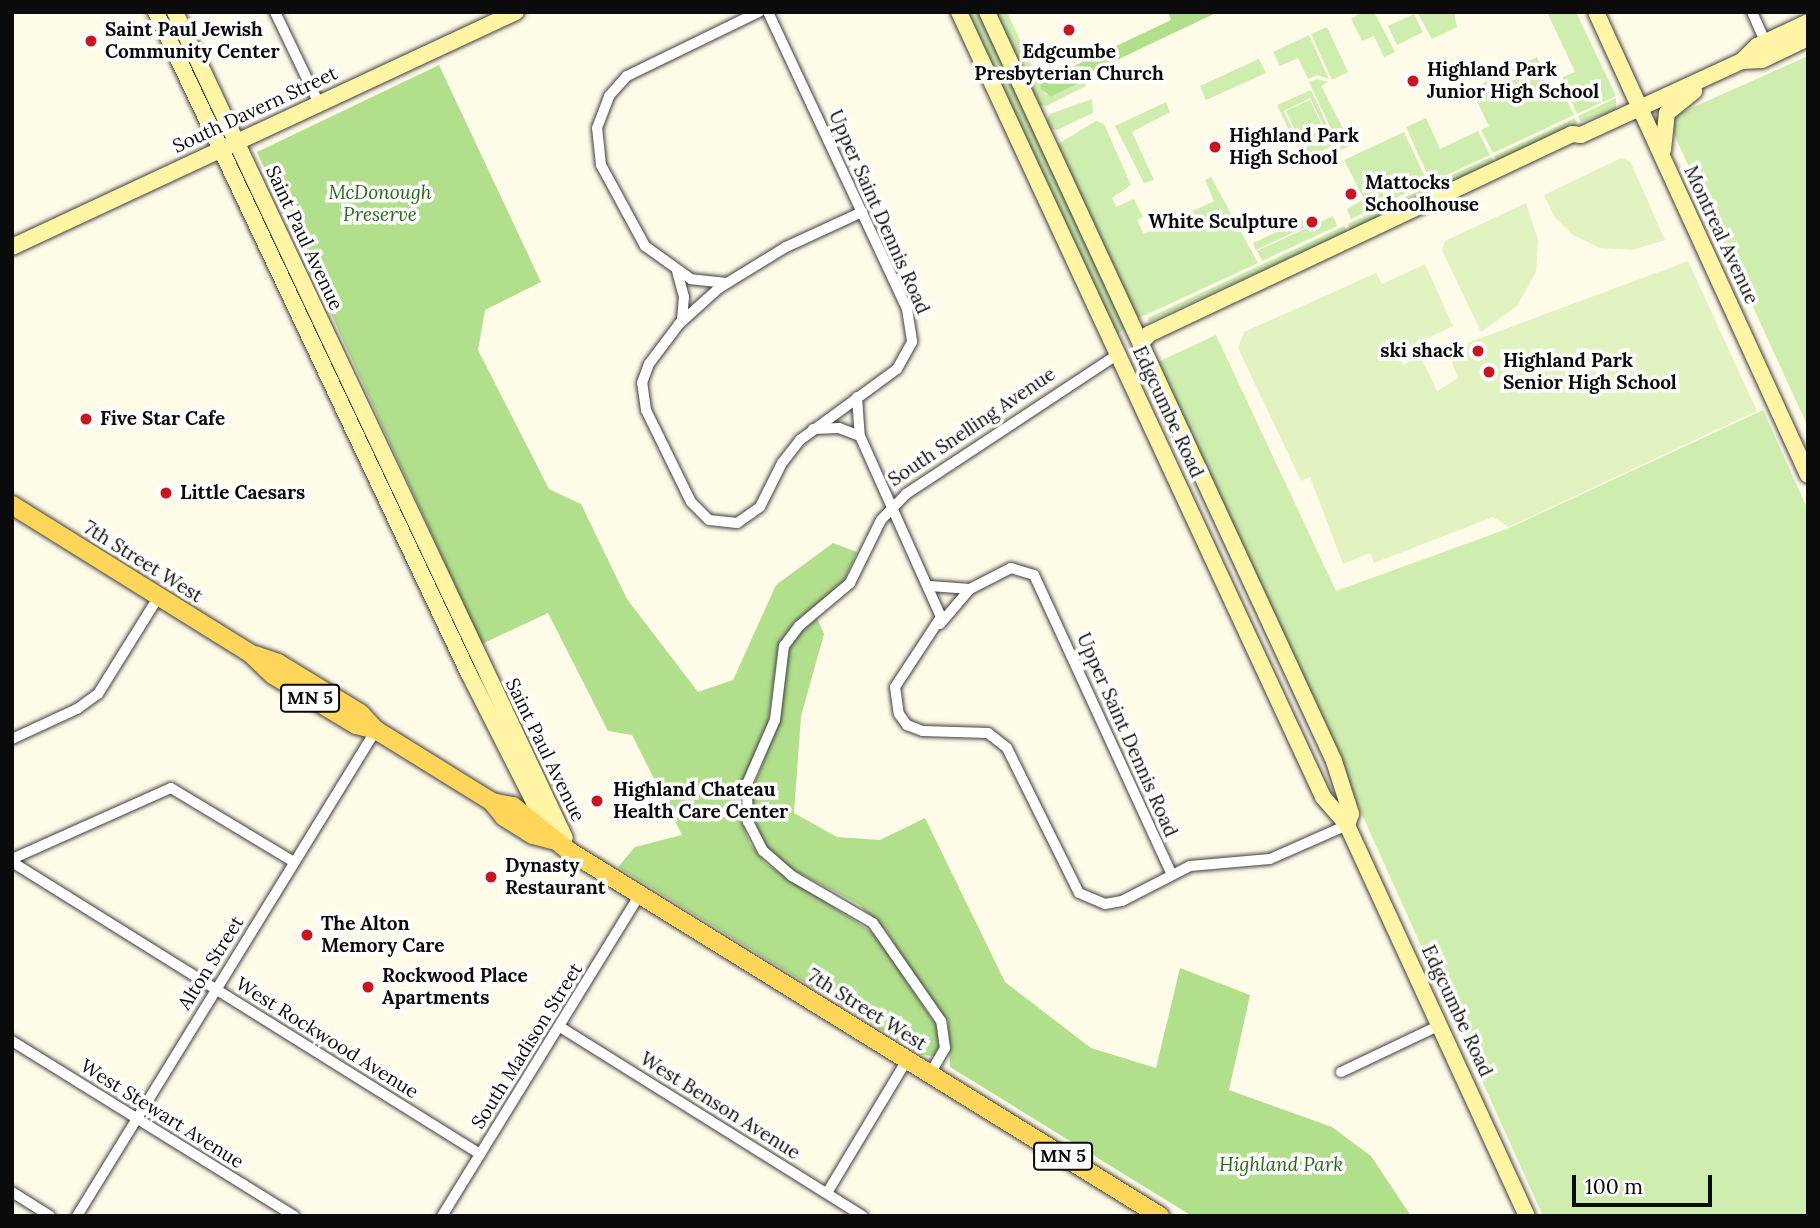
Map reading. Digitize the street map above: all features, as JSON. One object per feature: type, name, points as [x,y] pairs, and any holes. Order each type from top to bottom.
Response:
[{"type":"main road","name":"7th Street West","points":[[12,505],[251,654],[297,690],[356,725],[376,730],[492,802],[513,806],[539,824],[552,840],[1160,1216]]},
{"type":"street","name":"Saint Paul Avenue","points":[[156,12],[468,672],[541,816],[569,850]]},
{"type":"street","name":"Saint Paul Avenue","points":[[174,12],[569,850]]},
{"type":"street","points":[[275,12],[319,104]]},
{"type":"street","name":"South Davern Street","points":[[12,247],[516,12]]},
{"type":"street","points":[[727,283],[706,283],[677,271],[645,246],[628,221],[598,155],[600,116],[609,96],[627,76],[759,12]]},
{"type":"street","name":"Upper Saint Dennis Road","points":[[768,12],[908,309],[913,332],[908,352],[897,369],[811,429],[782,463],[753,513],[726,524],[702,515],[646,410],[642,393],[649,364],[682,320],[727,283],[786,247],[862,212]]},
{"type":"street","name":"Edgcumbe Road","points":[[959,12],[1323,797],[1347,825],[1527,1216]]},
{"type":"street","name":"Edgcumbe Road","points":[[987,12],[1334,761],[1351,814],[1347,825]]},
{"type":"street","name":"Montreal Avenue","points":[[1595,12],[1808,475]]},
{"type":"street","points":[[1752,12],[1768,48]]},
{"type":"street","points":[[1768,48],[1808,22]]},
{"type":"street","points":[[1768,48],[1808,38]]},
{"type":"street","name":"South Snelling Avenue","points":[[930,1074],[942,1055],[944,1029],[889,942],[864,915],[805,884],[771,859],[752,833],[745,804],[750,775],[775,720],[785,646],[799,626],[850,583],[874,528],[893,507],[1118,354],[1141,343],[1149,334],[1572,134],[1581,135],[1768,48]]},
{"type":"street","points":[[1679,195],[1664,153],[1663,122],[1670,110],[1706,78]]},
{"type":"street","points":[[677,271],[684,297],[682,320]]},
{"type":"street","points":[[857,397],[860,436],[930,586],[941,617],[936,628]]},
{"type":"street","points":[[811,429],[829,426],[860,436]]},
{"type":"street","name":"Upper Saint Dennis Road","points":[[970,589],[1011,568],[1030,572],[1037,579],[1171,873]]},
{"type":"street","points":[[930,586],[956,591],[970,589]]},
{"type":"street","points":[[970,589],[936,628],[895,687],[896,708],[907,725],[923,731],[988,733],[1007,748],[1071,882],[1087,899],[1105,904],[1122,901],[1171,873],[1214,862],[1270,859],[1347,825]]},
{"type":"street","points":[[12,739],[77,709],[98,694],[159,596]]},
{"type":"street","name":"Alton Street","points":[[77,1216],[376,730]]},
{"type":"street","points":[[12,861],[171,788],[294,862]]},
{"type":"street","name":"West Rockwood Avenue","points":[[12,861],[480,1154]]},
{"type":"street","name":"South Madison Street","points":[[442,1216],[640,894]]},
{"type":"street","points":[[1341,1072],[1440,1024]]},
{"type":"street","name":"West Benson Avenue","points":[[560,1027],[863,1216]]},
{"type":"street","name":"West Stewart Avenue","points":[[12,1041],[294,1216]]},
{"type":"street","points":[[827,1193],[907,1060]]},
{"type":"street","points":[[12,1192],[50,1216]]},
{"type":"green space","points":[[954,12],[1007,12],[1045,94],[1051,96],[1084,81],[1086,86],[1046,106],[1038,105],[1045,122],[1050,114],[1092,99],[1093,113],[1057,130],[1049,129],[1056,145],[1096,121],[1104,124],[1131,185],[1112,198],[1116,207],[1134,199],[1143,217],[1137,220],[1144,234],[1214,201],[1205,180],[1211,177],[1258,263],[1139,318],[1108,341]]},
{"type":"green space","points":[[1168,12],[1218,12],[1083,76],[1084,81],[1051,97],[1041,89],[1040,82],[1171,20]]},
{"type":"green space","points":[[1361,12],[1374,12],[1395,52],[1384,57],[1374,36],[1362,41],[1351,19]]},
{"type":"green space","points":[[1417,12],[1454,12],[1457,27],[1432,39]]},
{"type":"green space","points":[[1547,12],[1576,12],[1616,96],[1577,114],[1563,83],[1563,77],[1575,72]]},
{"type":"green space","points":[[1414,14],[1423,32],[1397,45],[1388,26]]},
{"type":"green space","points":[[1327,27],[1348,72],[1332,80],[1311,34]]},
{"type":"green space","points":[[1309,35],[1329,79],[1317,75],[1308,79],[1298,58],[1280,66],[1273,52]]},
{"type":"green space","points":[[1808,56],[1808,427],[1667,119]]},
{"type":"green space","points":[[1537,57],[1549,89],[1559,84],[1574,115],[1493,153],[1481,130],[1489,126],[1471,89]]},
{"type":"green space","points":[[1259,59],[1266,73],[1206,100],[1200,86]]},
{"type":"green space","name":"McDonough Preserve","points":[[439,65],[541,282],[485,310],[478,350],[549,489],[581,504],[627,599],[698,692],[733,680],[776,585],[833,543],[857,552],[843,583],[793,624],[779,644],[768,722],[739,789],[740,818],[750,844],[766,864],[875,934],[937,1027],[939,1047],[934,1056],[922,1055],[618,867],[635,847],[682,835],[632,735],[608,731],[548,613],[482,644],[257,152]]},
{"type":"green space","points":[[1317,79],[1328,82],[1321,86],[1352,145],[1341,150],[1309,82]]},
{"type":"green space","points":[[1311,90],[1336,144],[1303,160],[1277,105]],"holes":[[[1310,98],[1328,135],[1301,148],[1284,111]]]},
{"type":"green space","points":[[1616,98],[1616,110],[1581,122],[1578,116]]},
{"type":"green space","points":[[1310,100],[1326,134],[1302,146],[1286,111]]},
{"type":"green space","points":[[1166,102],[1170,112],[1132,132],[1154,180],[1144,183],[1115,126]]},
{"type":"green space","points":[[1426,118],[1440,149],[1478,131],[1490,155],[1431,182],[1406,127]]},
{"type":"green space","points":[[1575,118],[1577,124],[1497,161],[1494,156]]},
{"type":"green space","points":[[1404,132],[1428,183],[1351,219],[1347,209],[1364,199],[1344,160]]},
{"type":"green space","points":[[1491,157],[1494,163],[1437,194],[1432,184]]},
{"type":"green space","points":[[1621,158],[1630,161],[1665,240],[1632,250],[1600,248],[1573,235],[1554,216],[1544,195]]},
{"type":"green space","points":[[1429,186],[1434,196],[1362,225],[1352,234],[1348,224]]},
{"type":"green space","points":[[1526,203],[1538,240],[1536,272],[1517,306],[1481,332],[1442,250],[1445,241]]},
{"type":"green space","points":[[1333,216],[1337,226],[1262,261],[1257,251]]},
{"type":"green space","points":[[1306,218],[1309,225],[1256,250],[1253,243]]},
{"type":"green space","points":[[1344,226],[1349,236],[1335,237],[1149,322],[1148,318]]},
{"type":"green space","name":"Highland Park Senior High School","points":[[1688,261],[1757,411],[1509,527],[1493,517],[1374,563],[1370,553],[1343,564],[1310,477],[1301,481],[1238,348],[1244,332],[1376,273],[1382,284],[1425,264],[1453,326],[1403,350],[1402,365],[1421,357],[1437,391],[1458,378],[1452,363],[1462,345]]},
{"type":"green space","points":[[1216,335],[1336,591],[1507,529],[1763,410],[1808,510],[1808,1216],[1543,1216],[1158,362]]},
{"type":"green space","name":"Highland Park","points":[[817,618],[824,634],[801,716],[794,813],[837,837],[880,840],[925,818],[1005,982],[1091,1048],[1156,1068],[1180,968],[1250,995],[1229,1090],[1332,1127],[1371,1156],[1411,1216],[1192,1216],[950,1067],[948,1021],[917,983],[887,931],[858,904],[790,868],[767,848],[754,826],[750,795],[780,721],[785,659],[794,638]]},
{"type":"place","name":"Edgcumbe Presbyterian Church","points":[[1069,30]]},
{"type":"place","name":"Saint Paul Jewish Community Center","points":[[91,41]]},
{"type":"place","name":"Highland Park Junior High School","points":[[1413,81]]},
{"type":"place","name":"Highland Park High School","points":[[1215,147]]},
{"type":"place","name":"Mattocks Schoolhouse","points":[[1351,194]]},
{"type":"place","name":"White Sculpture","points":[[1312,222]]},
{"type":"place","name":"ski shack","points":[[1478,351]]},
{"type":"place","name":"Highland Park Senior High School","points":[[1489,372]]},
{"type":"place","name":"Five Star Cafe","points":[[86,419]]},
{"type":"place","name":"Little Caesars","points":[[166,493]]},
{"type":"place","name":"Highland Chateau Health Care Center","points":[[597,801]]},
{"type":"place","name":"Dynasty Restaurant","points":[[491,877]]},
{"type":"place","name":"The Alton Memory Care","points":[[307,935]]},
{"type":"place","name":"Rockwood Place Apartments","points":[[368,987]]}]
